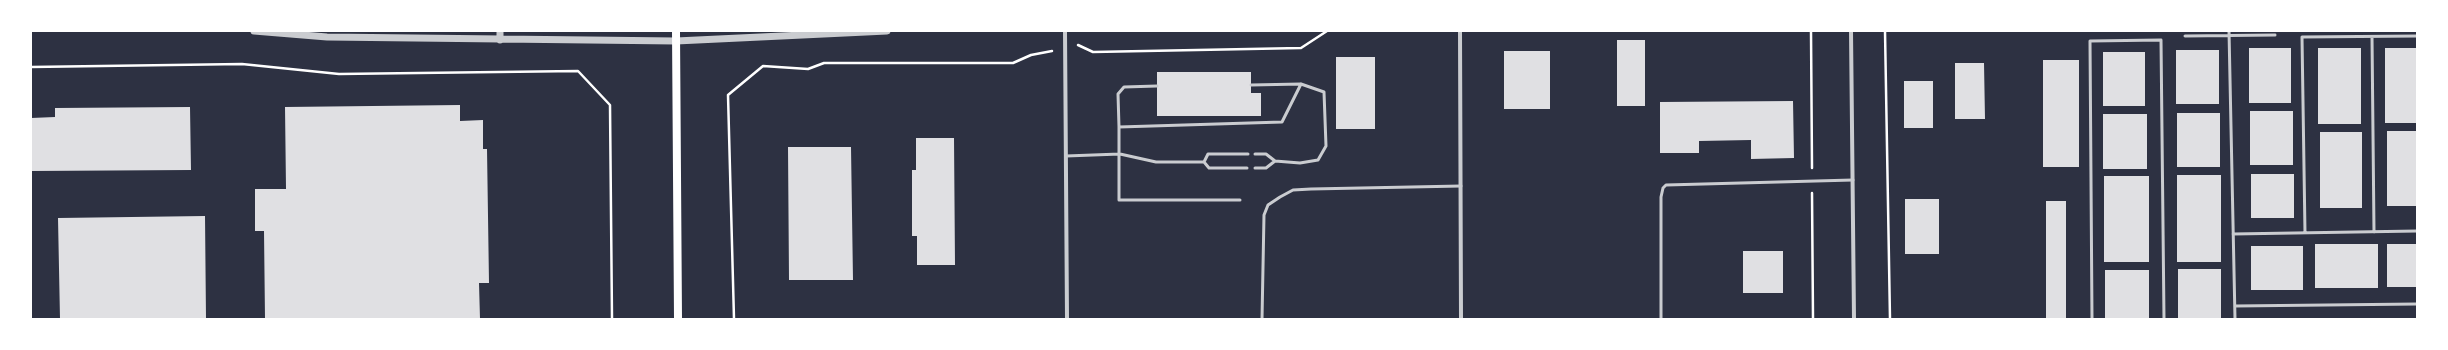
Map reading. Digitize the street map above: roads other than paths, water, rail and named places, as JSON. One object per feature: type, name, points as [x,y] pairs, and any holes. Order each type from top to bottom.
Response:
[{"type":"main road","points":[[676,31],[678,319]]},
{"type":"street","points":[[254,31],[500,40],[676,41],[887,31]]},
{"type":"street","points":[[500,31],[500,40]]},
{"type":"street","points":[[1064,31],[1067,319]]},
{"type":"street","points":[[1460,31],[1461,319]]},
{"type":"street","points":[[1851,31],[1854,319]]},
{"type":"lane","points":[[2229,31],[2235,319]]},
{"type":"lane","points":[[2185,36],[2275,35]]},
{"type":"lane","points":[[2305,233],[2302,37],[2417,36]]},
{"type":"lane","points":[[2372,37],[2374,232]]},
{"type":"lane","points":[[2092,319],[2090,41],[2161,40],[2164,319]]},
{"type":"lane","points":[[1119,127],[1282,122],[1302,84]]},
{"type":"lane","points":[[1251,85],[1302,84],[1324,92],[1326,146],[1318,160],[1300,163],[1275,161],[1266,154],[1255,154]]},
{"type":"lane","points":[[1157,86],[1124,87],[1118,94],[1120,154],[1119,200],[1240,200]]},
{"type":"lane","points":[[1066,156],[1120,154],[1156,162],[1204,162]]},
{"type":"lane","points":[[1204,162],[1208,154],[1248,154]]},
{"type":"lane","points":[[1255,168],[1266,168],[1275,161]]},
{"type":"lane","points":[[1204,162],[1209,168],[1247,168]]},
{"type":"lane","points":[[1662,319],[1661,197],[1663,188],[1666,185],[1853,180]]},
{"type":"lane","points":[[1262,319],[1264,215],[1268,205],[1280,196],[1293,190],[1310,189],[1461,186]]},
{"type":"lane","points":[[2233,234],[2417,231]]},
{"type":"lane","points":[[2235,306],[2417,304]]}]
